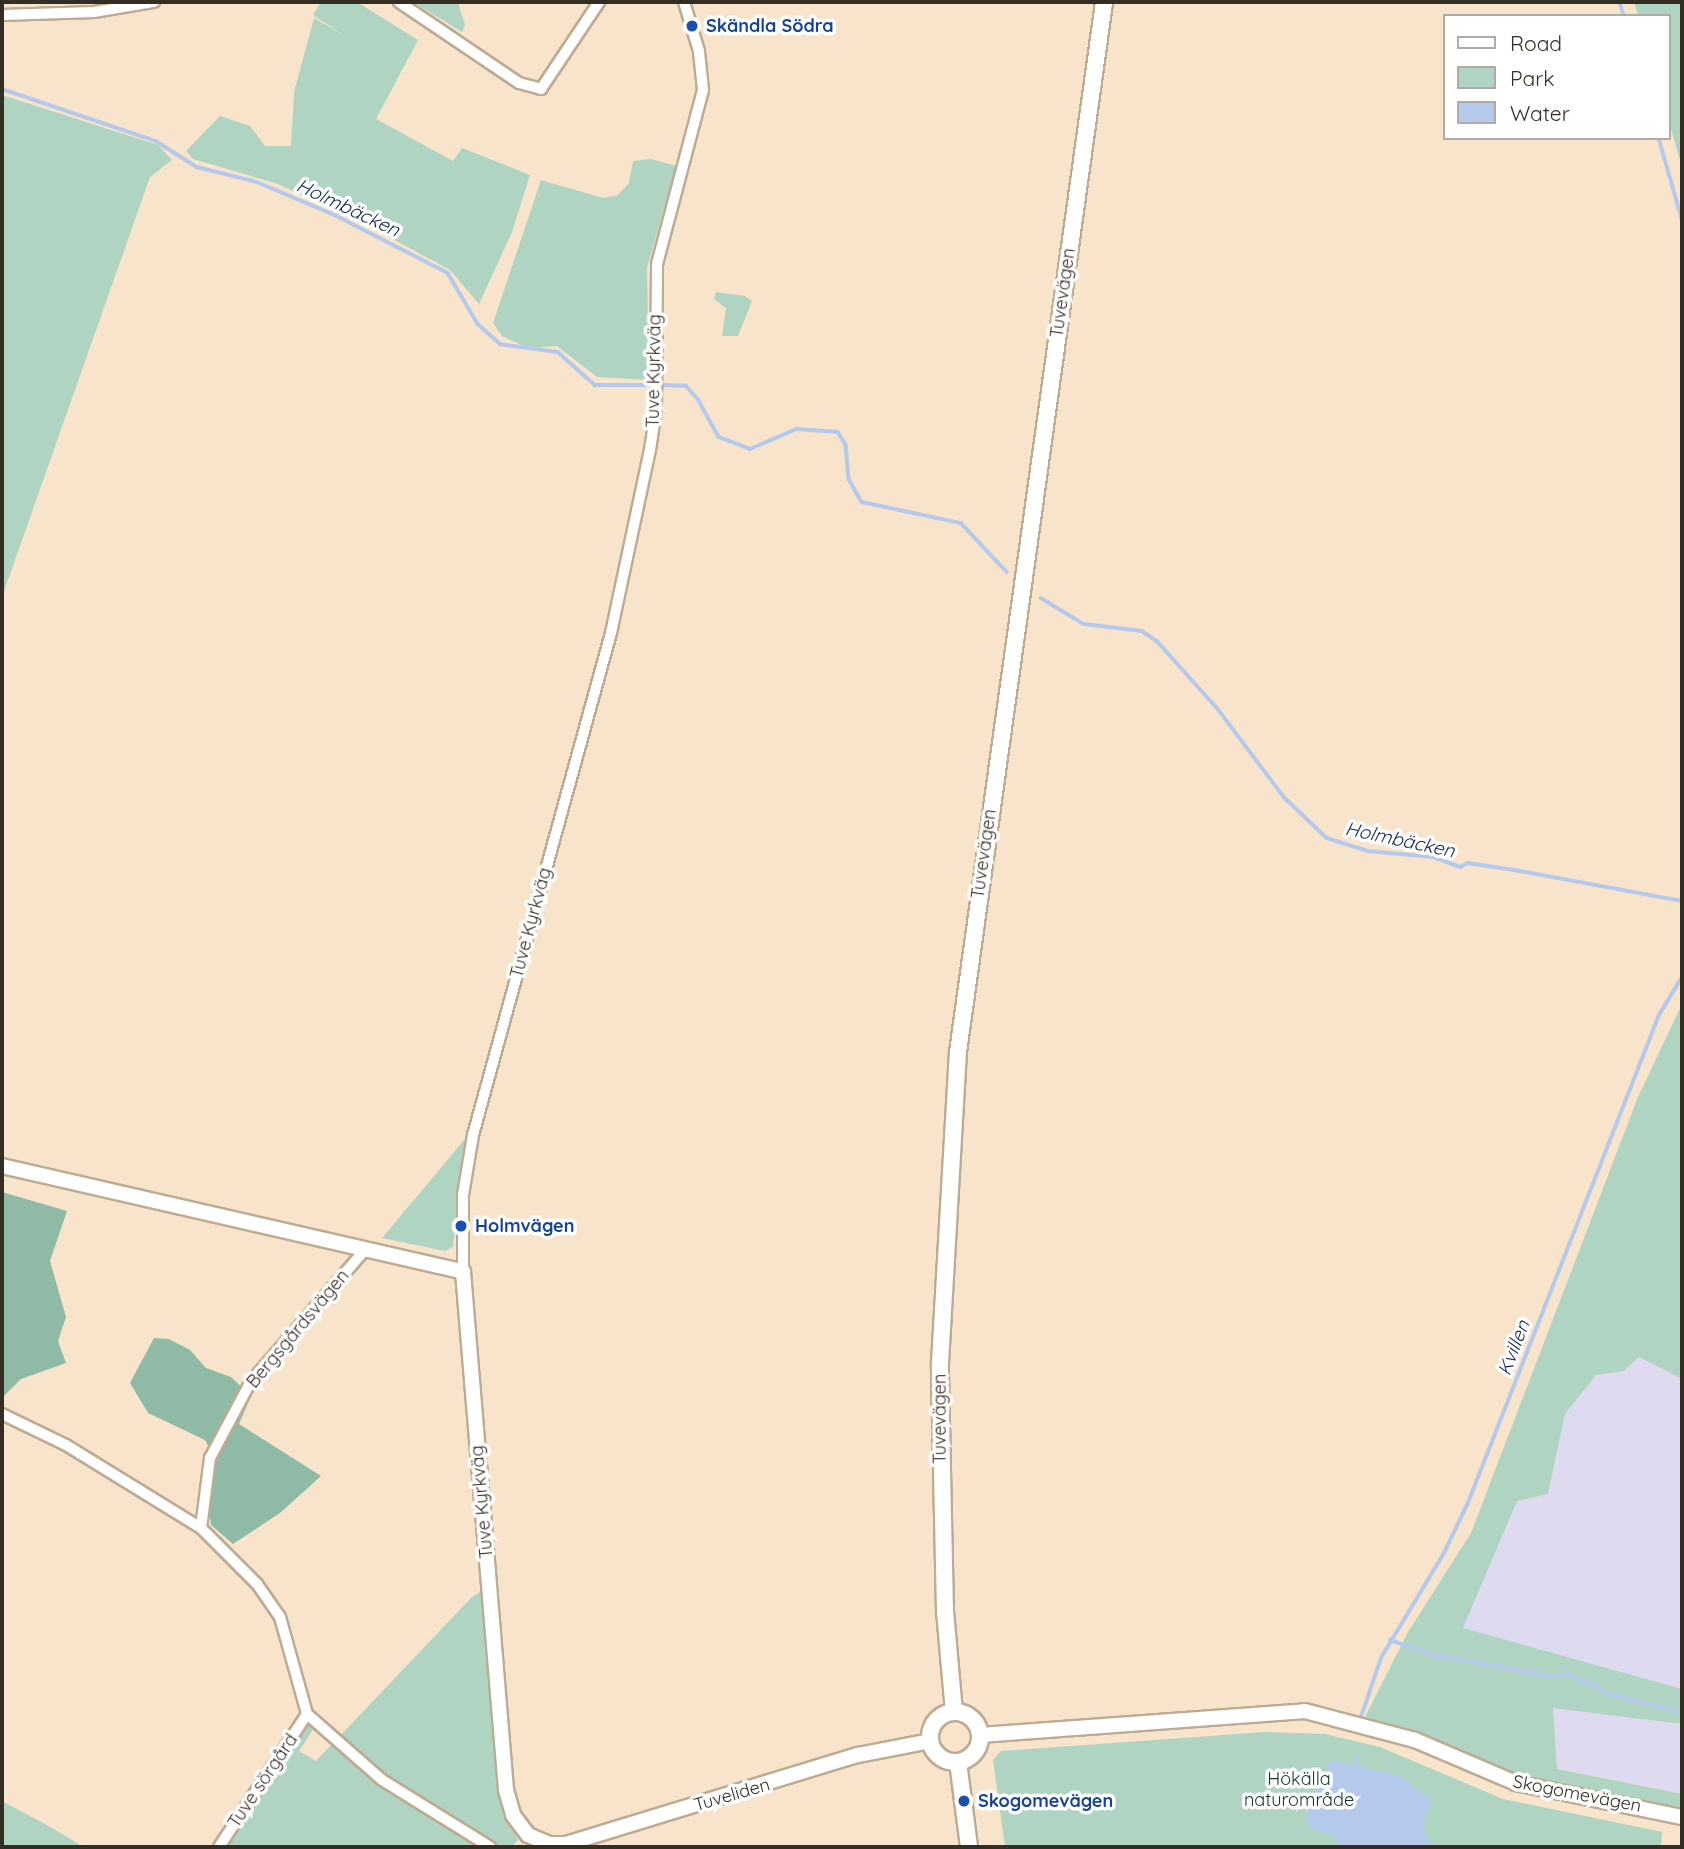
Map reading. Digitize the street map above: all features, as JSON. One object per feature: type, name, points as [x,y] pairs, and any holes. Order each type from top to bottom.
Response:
[{"type":"main road","name":"Tuvevägen","points":[[954,1712],[945,1612],[940,1363],[958,1052],[1104,2]]},
{"type":"main road","points":[[954,1712],[971,1718],[980,1735],[975,1753],[958,1762],[941,1757],[931,1741],[936,1722],[954,1712]]},
{"type":"main road","points":[[958,1762],[969,1847]]},
{"type":"street","points":[[2,15],[94,12],[154,2]]},
{"type":"street","points":[[398,2],[519,83],[541,89],[599,2]]},
{"type":"street","name":"Tuve Kyrkväg","points":[[531,1843],[514,1819],[506,1790],[463,1272],[463,1195],[472,1142],[611,633],[650,450],[656,410],[657,268],[703,90],[699,51],[684,2]]},
{"type":"street","points":[[2,1166],[463,1272]]},
{"type":"street","name":"Bergsgårdsvägen","points":[[201,1528],[210,1458],[250,1383],[364,1251]]},
{"type":"street","points":[[2,1414],[66,1444],[201,1528],[257,1584],[280,1616],[307,1714],[382,1780],[490,1847]]},
{"type":"street","name":"Skogomevägen","points":[[980,1735],[1305,1712],[1415,1740],[1516,1783],[1682,1816]]},
{"type":"street","name":"Tuve sörgård","points":[[219,1847],[307,1714]]},
{"type":"street","name":"Tuveliden","points":[[531,1843],[566,1844],[858,1755],[931,1741]]},
{"type":"shaded area","points":[[1639,1357],[1682,1379],[1682,1689],[1462,1629],[1517,1501],[1548,1494],[1565,1414],[1596,1375],[1624,1371]]},
{"type":"shaded area","points":[[1553,1707],[1682,1724],[1682,1794],[1557,1769]]},
{"type":"green space","points":[[321,2],[357,2],[418,40],[376,119],[453,161],[462,148],[530,175],[512,232],[479,304],[450,270],[367,225],[278,184],[193,159],[186,151],[220,116],[250,126],[265,146],[291,146],[294,92],[314,18],[345,36],[313,15]]},
{"type":"green space","points":[[413,2],[458,2],[465,25],[462,32]]},
{"type":"green space","points":[[1634,2],[1682,2],[1682,167],[1670,125],[1670,14],[1637,14]]},
{"type":"green space","points":[[2,95],[158,145],[172,160],[150,177],[2,597]]},
{"type":"green space","points":[[651,159],[676,166],[647,268],[649,380],[597,377],[557,346],[528,348],[502,336],[493,323],[541,180],[603,198],[618,195],[629,183],[633,161]]},
{"type":"green space","points":[[716,292],[745,296],[752,301],[738,336],[722,336],[726,308],[714,299]]},
{"type":"green space","points":[[1682,1004],[1682,1379],[1639,1357],[1624,1371],[1596,1375],[1565,1414],[1548,1494],[1517,1501],[1463,1628],[1682,1689],[1682,1724],[1553,1708],[1557,1769],[1682,1794],[1682,1808],[1517,1777],[1365,1717],[1408,1632],[1471,1533],[1638,1097]]},
{"type":"green space","points":[[465,1139],[453,1247],[445,1251],[382,1238]]},
{"type":"green space","points":[[2,1192],[67,1211],[50,1261],[66,1317],[58,1341],[66,1363],[21,1379],[2,1398]]},
{"type":"green space","points":[[154,1338],[169,1339],[190,1350],[206,1368],[231,1377],[251,1396],[239,1424],[321,1476],[280,1513],[233,1544],[211,1525],[207,1490],[216,1460],[205,1440],[148,1413],[130,1383]]},
{"type":"green space","points":[[484,1589],[499,1795],[518,1840],[513,1846],[211,1847],[298,1717],[314,1728],[299,1751],[316,1761],[471,1598]]},
{"type":"green space","name":"Hökälla naturområde","points":[[1265,1732],[1325,1734],[1380,1747],[1503,1799],[1662,1832],[1661,1847],[1005,1847],[993,1760],[1001,1751]]},
{"type":"green space","points":[[2,1801],[45,1824],[84,1847],[2,1847]]},
{"type":"water","points":[[1330,1760],[1402,1777],[1432,1801],[1422,1825],[1432,1847],[1340,1847],[1334,1835],[1309,1828],[1308,1812]]},
{"type":"waterway","name":"Kvillen","points":[[1620,2],[1623,14]]},
{"type":"waterway","name":"Holmbäcken","points":[[2,89],[156,141],[197,167],[257,182],[337,216],[448,273],[478,324],[500,344],[558,352],[595,385],[646,385]]},
{"type":"waterway","name":"Kvillen","points":[[1660,140],[1682,219]]},
{"type":"waterway","name":"Holmbäcken","points":[[662,385],[686,386],[698,399],[719,437],[750,449],[797,429],[838,432],[846,445],[849,479],[862,502],[961,523],[1007,572]]},
{"type":"waterway","name":"Holmbäcken","points":[[1041,598],[1084,624],[1142,631],[1157,641],[1218,709],[1284,797],[1327,838],[1368,851],[1433,857],[1460,867],[1468,863],[1682,901]]},
{"type":"waterway","name":"Kvillen","points":[[1360,1720],[1381,1658],[1444,1553],[1468,1503],[1659,1015],[1682,977]]},
{"type":"waterway","points":[[1390,1640],[1434,1655],[1551,1676],[1568,1674],[1612,1695],[1682,1712]]},
{"type":"waterway","points":[[1357,1755],[1357,1774]]},
{"type":"place","name":"Skändla Södra","points":[[692,26]]},
{"type":"place","name":"Holmvägen","points":[[461,1226]]},
{"type":"place","name":"Skogomevägen","points":[[964,1801]]}]
